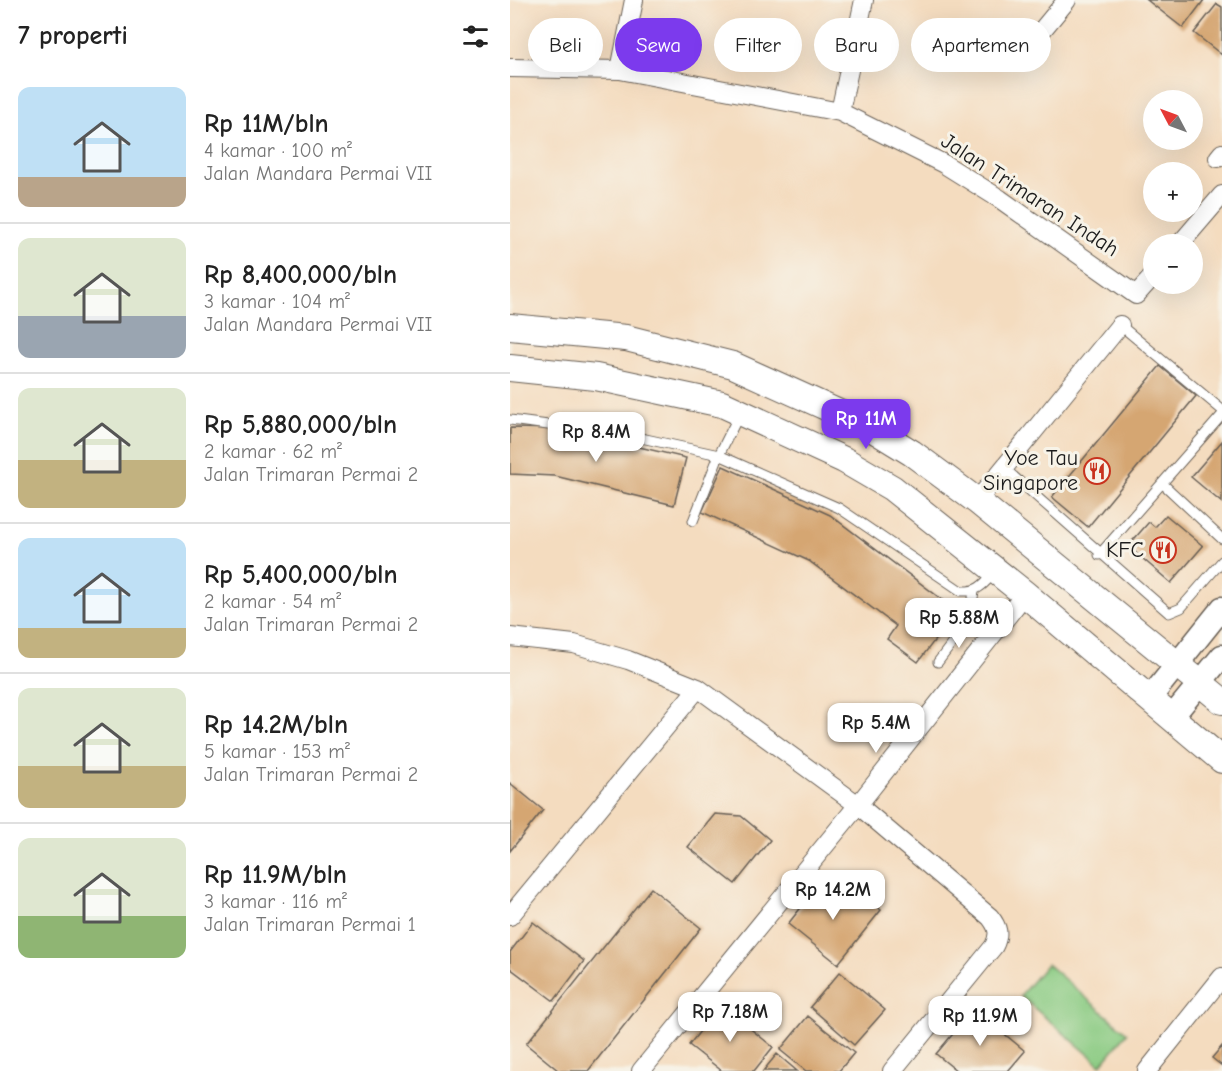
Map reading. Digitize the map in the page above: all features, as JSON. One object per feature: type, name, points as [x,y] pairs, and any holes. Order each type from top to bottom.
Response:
[{"type":"main road","points":[[510,327],[626,338],[733,365],[868,426],[912,453],[977,501],[1222,701]]},
{"type":"main road","points":[[510,368],[596,377],[722,404],[844,460],[892,488],[1025,594],[1222,760]]},
{"type":"street","points":[[630,18],[634,0]]},
{"type":"street","points":[[840,112],[864,0]]},
{"type":"street","points":[[1051,19],[1067,0]]},
{"type":"street","name":"Jalan Trimaran Indah","points":[[510,68],[615,70]]},
{"type":"street","name":"Jalan Trimaran Indah","points":[[630,72],[840,112],[944,164],[1000,199],[1136,295],[1143,287]]},
{"type":"street","points":[[1189,234],[1222,195]]},
{"type":"street","points":[[977,501],[1120,325]]},
{"type":"street","points":[[641,1071],[858,805],[1025,594]]},
{"type":"street","points":[[1150,698],[1222,608]]},
{"type":"street","points":[[510,638],[574,644],[628,660],[699,688],[858,805],[990,917],[997,926],[998,937],[994,946],[892,1071]]},
{"type":"street","points":[[1172,717],[1222,656]]},
{"type":"street","points":[[510,916],[699,688]]},
{"type":"street","points":[[1147,1071],[1222,977]]},
{"type":"lane","points":[[1120,325],[1222,410]]},
{"type":"lane","points":[[693,521],[719,455],[740,412]]},
{"type":"lane","points":[[1099,555],[1222,416]]},
{"type":"lane","points":[[510,420],[632,436],[719,455],[839,507],[920,566],[961,591],[974,592],[981,588],[995,571]]},
{"type":"lane","points":[[1004,468],[1099,555],[1169,613],[1181,608],[1222,561]]},
{"type":"lane","points":[[1162,483],[1222,539]]},
{"type":"lane","points":[[938,662],[969,621],[974,592]]},
{"type":"green space","points":[[1047,964],[1127,1033],[1101,1065],[1020,996]]},
{"type":"building","points":[[1147,0],[1204,0],[1183,28]]},
{"type":"building","points":[[1217,4],[1222,7],[1222,55],[1194,33]]},
{"type":"building","points":[[1160,366],[1196,396],[1088,527],[1052,497]]},
{"type":"building","points":[[510,428],[563,429],[686,458],[674,505],[555,476],[510,474]]},
{"type":"building","points":[[1222,441],[1222,503],[1191,477]]},
{"type":"building","points":[[723,466],[830,515],[957,611],[918,662],[887,639],[896,626],[809,561],[702,512]]},
{"type":"building","points":[[1166,515],[1203,546],[1171,583],[1128,546],[1149,522],[1155,527]]},
{"type":"building","points":[[510,783],[543,810],[510,851]]},
{"type":"building","points":[[715,814],[741,816],[770,840],[735,884],[688,847]]},
{"type":"building","points":[[822,881],[854,906],[863,895],[881,910],[838,964],[788,924]]},
{"type":"building","points":[[651,888],[701,928],[588,1071],[559,1071],[526,1044]]},
{"type":"building","points":[[533,922],[584,961],[554,1001],[510,968],[510,952]]},
{"type":"building","points":[[840,972],[885,1010],[854,1045],[810,1007]]},
{"type":"building","points":[[721,1005],[773,1047],[754,1071],[722,1071],[689,1045]]},
{"type":"building","points":[[974,1009],[1025,1051],[1008,1071],[957,1071],[936,1054]]},
{"type":"building","points":[[808,1016],[854,1053],[839,1071],[806,1071],[780,1050]]},
{"type":"building","points":[[1222,1046],[1222,1066],[1212,1058]]},
{"type":"building","points":[[777,1054],[797,1071],[763,1071]]},
{"type":"place","name":"Yoe Tau Singapore","points":[[1097,471]]},
{"type":"place","name":"KFC","points":[[1163,550]]}]
